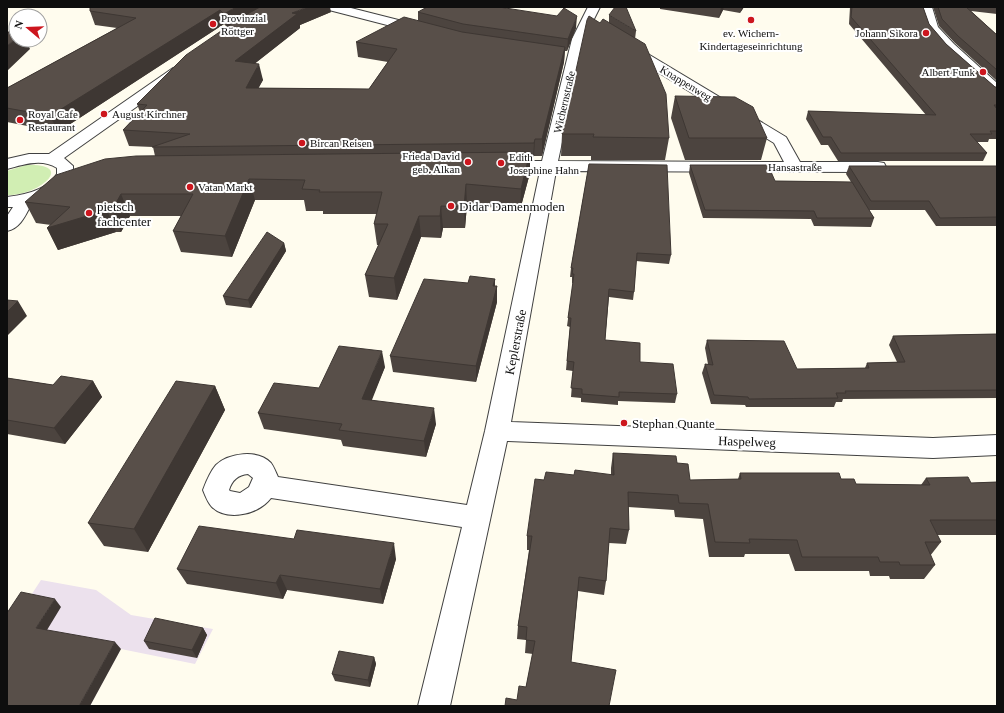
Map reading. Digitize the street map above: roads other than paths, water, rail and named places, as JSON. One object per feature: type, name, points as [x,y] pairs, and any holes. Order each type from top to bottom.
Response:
[{"type":"street","points":[[332,7],[432,33]]},
{"type":"street","name":"Wichernstraße","points":[[549,166],[574,58],[590,35],[588,20],[594,7]]},
{"type":"street","points":[[926,7],[932,28],[949,47],[997,90]]},
{"type":"street","points":[[588,20],[590,35]]},
{"type":"street","name":"Knappenweg","points":[[619,43],[780,140],[795,167]]},
{"type":"street","points":[[559,56],[574,58]]},
{"type":"street","points":[[53,159],[189,64]]},
{"type":"street","points":[[7,164],[27,159],[53,159],[65,166],[66,171],[72,177],[46,192],[25,200],[7,202]]},
{"type":"street","name":"Hansastraße","points":[[486,166],[896,167]]},
{"type":"street","name":"Keplerstraße","points":[[434,706],[497,431],[549,166]]},
{"type":"street","points":[[7,226],[16,217],[25,200]]},
{"type":"street","name":"Haspelweg","points":[[497,431],[933,448],[997,445]]},
{"type":"street","points":[[265,486],[476,518]]},
{"type":"place","name":"ev. Wichern- Kindertageseinrichtung","points":[[751,20]]},
{"type":"place","name":"Provinzial Röttger","points":[[213,24]]},
{"type":"place","name":"Johann Sikora","points":[[926,33]]},
{"type":"place","name":"Albert Funk","points":[[983,72]]},
{"type":"place","name":"August Kirchner","points":[[104,114]]},
{"type":"place","name":"Royal Cafe Restaurant","points":[[20,120]]},
{"type":"place","name":"Bircan Reisen","points":[[302,143]]},
{"type":"place","name":"Frieda David geb. Alkan","points":[[468,162]]},
{"type":"place","name":"Edith Josephine Hahn","points":[[501,163]]},
{"type":"place","name":"Vatan Markt","points":[[190,187]]},
{"type":"place","name":"Didar Damenmoden","points":[[451,206]]},
{"type":"place","name":"pietsch fachcenter","points":[[89,213]]},
{"type":"place","name":"Stephan Quante","points":[[624,423]]}]
